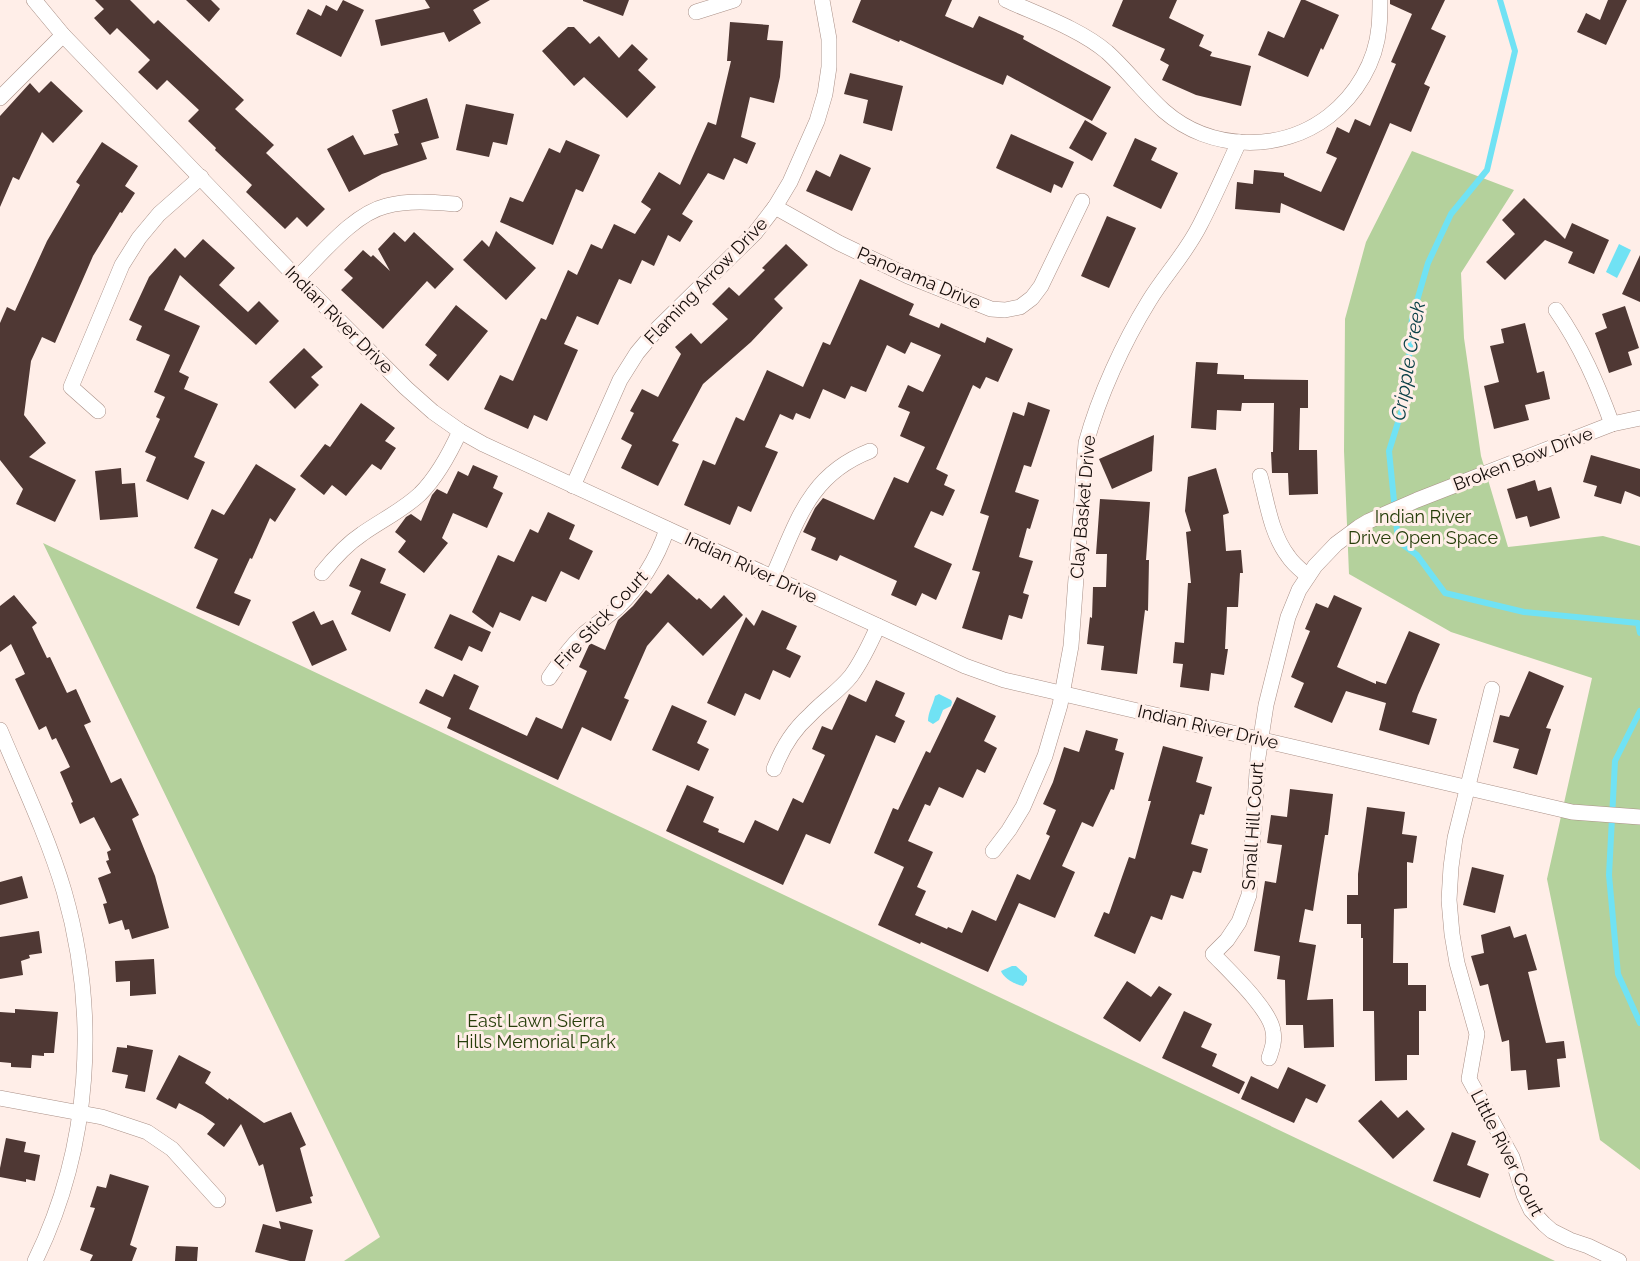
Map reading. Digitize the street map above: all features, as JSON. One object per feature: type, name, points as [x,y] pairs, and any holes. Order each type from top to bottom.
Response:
[{"type":"street","name":"Indian River Drive","points":[[34,0],[63,35],[406,388],[433,412],[483,444],[965,666],[1004,680],[1572,812],[1640,817]]},
{"type":"street","points":[[696,12],[734,0]]},
{"type":"street","name":"Flaming Arrow Drive","points":[[573,486],[620,380],[637,353],[658,328],[756,233],[790,182],[817,121],[825,94],[829,67],[829,39],[822,0]]},
{"type":"street","points":[[1006,0],[1082,35],[1106,52],[1165,112],[1187,127],[1213,138],[1239,142],[1262,142],[1289,137],[1326,119],[1336,110],[1355,90],[1368,66],[1380,26],[1380,0]]},
{"type":"street","points":[[0,98],[63,35]]},
{"type":"street","name":"Clay Basket Drive","points":[[993,851],[1010,830],[1023,807],[1045,756],[1063,693],[1071,646],[1086,443],[1094,414],[1131,333],[1150,299],[1182,255],[1200,225],[1239,142]]},
{"type":"street","points":[[98,411],[71,387],[122,265],[139,238],[159,214],[201,177]]},
{"type":"street","points":[[297,278],[360,218],[384,206],[427,201],[455,204]]},
{"type":"street","name":"Panorama Drive","points":[[775,207],[839,243],[908,276],[991,309],[1005,310],[1020,307],[1032,298],[1041,286],[1082,201]]},
{"type":"street","points":[[1556,310],[1581,351],[1612,424]]},
{"type":"street","name":"Broken Bow Drive","points":[[1260,739],[1288,617],[1299,590],[1308,576],[1336,544],[1369,521],[1417,500],[1612,424],[1640,418]]},
{"type":"street","points":[[322,573],[340,552],[361,535],[398,512],[421,493],[440,469],[460,431]]},
{"type":"street","points":[[772,578],[804,508],[819,484],[854,457],[870,451]]},
{"type":"street","points":[[1260,476],[1281,545],[1288,557],[1308,576]]},
{"type":"street","name":"Fire Stick Court","points":[[549,678],[564,655],[617,608],[635,588],[651,566],[667,529]]},
{"type":"street","points":[[774,769],[792,733],[850,676],[865,654],[878,626]]},
{"type":"street","name":"Little River Court","points":[[1492,689],[1450,867],[1449,900],[1452,934],[1457,963],[1477,1034],[1469,1079],[1512,1157],[1531,1210],[1552,1231],[1619,1261]]},
{"type":"street","points":[[0,730],[64,891],[81,966],[85,1013],[85,1073],[72,1158],[44,1244],[35,1261]]},
{"type":"street","name":"Small Hill Court","points":[[1260,739],[1249,895],[1239,922],[1213,954],[1270,1019],[1273,1045],[1269,1059]]},
{"type":"street","points":[[0,1098],[119,1121],[147,1132],[172,1149],[218,1200]]},
{"type":"green space","name":"Indian River Drive Open Space","points":[[1412,151],[1514,190],[1461,273],[1464,338],[1481,456],[1508,547],[1603,536],[1640,546],[1640,1170],[1600,1140],[1547,879],[1592,678],[1451,632],[1349,574],[1344,451],[1345,319],[1366,242]]},
{"type":"green space","name":"East Lawn Sierra Hills Memorial Park","points":[[43,543],[1555,1261],[344,1261],[380,1237]]},
{"type":"water","points":[[1619,244],[1631,250],[1617,278],[1606,272]]},
{"type":"water","points":[[939,694],[952,702],[951,706],[943,710],[939,720],[933,724],[928,721],[929,715],[935,696]]},
{"type":"water","points":[[1016,966],[1027,976],[1027,981],[1023,986],[1010,981],[1002,974],[1001,971]]},
{"type":"building","points":[[95,0],[130,0],[154,24],[158,20],[244,100],[235,109],[274,145],[266,153],[325,209],[307,227],[297,217],[285,229],[246,192],[252,185],[188,121],[199,110],[167,80],[157,90],[138,72],[150,60],[117,28],[110,35],[94,18],[104,9]]},
{"type":"building","points":[[186,0],[211,0],[220,9],[209,22]]},
{"type":"building","points":[[343,0],[364,10],[341,57],[296,34],[308,9],[321,16],[326,5],[337,11]]},
{"type":"building","points":[[425,0],[490,0],[473,10],[481,23],[449,42],[444,32],[381,46],[375,20],[430,8]]},
{"type":"building","points":[[583,0],[629,0],[623,16]]},
{"type":"building","points":[[861,0],[952,0],[945,16],[973,28],[979,16],[1024,36],[1023,39],[1111,87],[1092,121],[1007,75],[1003,85],[900,40],[899,42],[852,22]]},
{"type":"building","points":[[1123,0],[1177,0],[1169,18],[1204,35],[1199,46],[1212,52],[1210,56],[1251,66],[1241,106],[1196,95],[1162,80],[1169,65],[1160,60],[1165,49],[1112,26]]},
{"type":"building","points":[[1301,0],[1339,15],[1308,77],[1258,55],[1268,31],[1284,38]]},
{"type":"building","points":[[1390,0],[1445,0],[1431,29],[1446,36],[1424,84],[1430,87],[1411,132],[1390,123],[1344,231],[1281,203],[1280,213],[1235,209],[1237,182],[1253,184],[1254,170],[1284,173],[1284,176],[1321,192],[1337,158],[1326,153],[1337,127],[1349,133],[1355,119],[1370,126],[1396,64],[1391,62],[1412,14],[1390,4]]},
{"type":"building","points":[[1608,0],[1627,0],[1606,45],[1577,32],[1586,13],[1600,20]]},
{"type":"building","points":[[730,22],[769,25],[767,40],[783,41],[780,77],[774,103],[750,97],[741,137],[756,143],[747,164],[734,158],[724,180],[708,173],[682,214],[693,221],[680,242],[668,235],[654,266],[642,260],[631,284],[619,279],[598,325],[577,316],[564,344],[578,350],[547,421],[534,415],[528,429],[484,409],[500,375],[513,381],[541,318],[546,320],[568,270],[577,275],[591,244],[602,249],[614,224],[635,234],[651,209],[641,202],[659,172],[680,185],[708,122],[716,125],[731,61],[727,61]]},
{"type":"building","points":[[568,27],[574,27],[590,44],[599,36],[619,58],[632,44],[648,59],[638,70],[656,87],[627,118],[584,77],[574,86],[542,51]]},
{"type":"building","points":[[850,73],[903,86],[892,131],[863,123],[868,100],[844,94]]},
{"type":"building","points":[[51,81],[83,111],[53,143],[42,132],[19,180],[13,177],[0,207],[0,116],[30,83],[39,93]]},
{"type":"building","points":[[427,98],[439,138],[421,143],[427,159],[382,174],[349,192],[327,149],[353,135],[364,155],[398,145],[394,134],[399,133],[392,110]]},
{"type":"building","points":[[466,104],[514,114],[507,145],[493,142],[489,157],[456,150]]},
{"type":"building","points":[[1085,120],[1107,133],[1092,161],[1069,148]]},
{"type":"building","points":[[1011,134],[1074,162],[1062,188],[1054,184],[1051,193],[996,168]]},
{"type":"building","points":[[1135,138],[1157,148],[1151,160],[1178,173],[1161,209],[1113,186]]},
{"type":"building","points":[[566,140],[600,155],[583,192],[576,189],[553,245],[500,222],[510,197],[523,202],[549,148],[560,153]]},
{"type":"building","points":[[102,142],[138,166],[125,186],[135,193],[122,213],[120,212],[93,256],[55,343],[42,337],[31,361],[24,415],[46,443],[29,457],[76,480],[55,522],[16,504],[23,489],[0,460],[0,323],[7,307],[15,311],[47,241],[80,185],[76,182]]},
{"type":"building","points":[[840,154],[871,168],[852,211],[806,191],[816,170],[830,177]]},
{"type":"building","points":[[1524,198],[1565,239],[1572,223],[1609,240],[1594,274],[1568,263],[1573,252],[1545,240],[1505,280],[1486,262],[1515,234],[1502,220]]},
{"type":"building","points":[[1107,216],[1136,228],[1109,288],[1081,276]]},
{"type":"building","points":[[496,231],[536,268],[506,300],[463,260],[482,240],[489,247]]},
{"type":"building","points":[[394,232],[405,242],[414,232],[454,269],[435,289],[427,281],[383,329],[341,290],[353,278],[344,270],[363,250],[371,257],[373,255],[390,271],[378,249]]},
{"type":"building","points":[[203,239],[235,268],[219,285],[248,312],[259,301],[279,321],[256,345],[180,275],[164,310],[200,326],[179,372],[189,377],[184,389],[218,404],[194,457],[205,462],[188,500],[146,481],[156,457],[145,452],[160,419],[156,417],[165,397],[154,392],[170,355],[136,340],[142,326],[129,320],[149,277],[175,248],[185,258]]},
{"type":"building","points":[[786,244],[808,265],[774,299],[783,308],[751,342],[703,384],[672,441],[679,444],[658,486],[621,468],[632,445],[621,439],[634,413],[630,411],[642,389],[658,397],[681,354],[675,347],[691,333],[701,344],[728,319],[712,304],[729,287],[739,296],[765,270],[762,268]]},
{"type":"building","points":[[1640,255],[1640,302],[1622,294]]},
{"type":"building","points":[[860,279],[914,304],[909,315],[939,328],[941,323],[985,343],[987,337],[1013,349],[998,382],[986,377],[980,389],[973,385],[936,469],[948,475],[944,485],[955,490],[943,516],[931,511],[914,547],[952,564],[936,600],[922,593],[916,606],[891,595],[897,581],[840,555],[837,561],[811,550],[816,538],[803,532],[815,508],[823,498],[874,520],[894,477],[908,483],[925,447],[900,436],[910,412],[898,407],[908,385],[923,392],[941,355],[911,342],[905,354],[887,345],[866,392],[851,386],[845,399],[823,389],[810,419],[796,413],[793,420],[780,414],[765,447],[778,452],[751,512],[738,506],[730,525],[684,505],[703,460],[715,465],[736,417],[744,421],[767,370],[803,387],[823,342],[830,345]]},
{"type":"building","points":[[456,305],[488,331],[448,381],[429,365],[437,355],[425,345]]},
{"type":"building","points":[[1625,306],[1639,348],[1628,352],[1632,365],[1609,373],[1595,333],[1607,328],[1602,314]]},
{"type":"building","points":[[1525,323],[1537,373],[1544,371],[1550,399],[1525,405],[1529,420],[1494,429],[1484,386],[1499,382],[1490,346],[1504,343],[1501,329]]},
{"type":"building","points":[[304,348],[323,367],[311,377],[319,385],[295,409],[269,382]]},
{"type":"building","points":[[1196,362],[1218,363],[1217,374],[1244,375],[1244,379],[1308,380],[1308,408],[1300,408],[1299,450],[1317,450],[1318,494],[1289,495],[1288,473],[1272,473],[1274,403],[1242,403],[1241,411],[1217,410],[1216,430],[1191,428]]},
{"type":"building","points":[[1028,402],[1050,410],[1031,467],[1024,465],[1015,492],[1039,500],[1030,529],[1027,528],[1019,557],[1033,561],[1023,593],[1029,595],[1022,619],[1009,615],[1002,640],[962,628],[980,572],[972,570],[989,516],[980,513],[1013,412],[1024,416]]},
{"type":"building","points":[[361,403],[395,428],[385,441],[396,448],[381,470],[372,464],[346,496],[332,485],[324,495],[300,476],[325,444],[330,447]]},
{"type":"building","points":[[1154,435],[1152,471],[1112,489],[1099,459]]},
{"type":"building","points":[[1591,455],[1640,469],[1640,497],[1625,491],[1621,504],[1594,496],[1597,486],[1583,482]]},
{"type":"building","points":[[256,464],[296,489],[275,522],[270,518],[234,593],[251,600],[239,626],[196,608],[218,559],[194,548],[212,509],[224,515]]},
{"type":"building","points":[[473,465],[498,476],[493,488],[503,493],[487,528],[453,513],[442,538],[448,543],[424,573],[398,552],[406,541],[395,532],[411,514],[421,521],[437,489],[447,494],[458,471],[468,476]]},
{"type":"building","points":[[121,468],[122,484],[135,483],[138,517],[100,520],[95,471]]},
{"type":"building","points":[[1216,468],[1229,513],[1223,515],[1226,551],[1241,550],[1243,573],[1240,573],[1238,607],[1227,607],[1225,649],[1228,649],[1224,675],[1211,673],[1209,691],[1180,687],[1183,664],[1173,663],[1175,642],[1184,643],[1188,583],[1191,583],[1186,532],[1191,531],[1185,511],[1188,477]]},
{"type":"building","points":[[1535,480],[1538,491],[1551,487],[1560,518],[1530,527],[1527,516],[1516,519],[1507,489]]},
{"type":"building","points":[[1100,499],[1150,502],[1146,560],[1149,560],[1148,611],[1145,610],[1137,674],[1101,670],[1104,646],[1087,644],[1090,617],[1092,618],[1093,587],[1106,587],[1107,554],[1096,554]]},
{"type":"building","points":[[548,512],[575,525],[569,539],[593,551],[579,580],[561,571],[546,602],[532,596],[520,621],[500,612],[493,628],[472,612],[498,555],[514,562],[530,529],[538,533]]},
{"type":"building","points":[[361,558],[386,569],[380,583],[406,594],[390,632],[351,614],[361,591],[349,586]]},
{"type":"building","points":[[668,574],[697,600],[699,598],[711,609],[724,595],[743,615],[703,656],[668,622],[647,646],[624,698],[629,700],[611,741],[582,727],[558,780],[447,728],[451,718],[419,703],[426,689],[443,697],[454,674],[479,686],[469,709],[527,736],[536,717],[562,729],[587,671],[579,667],[590,643],[605,650],[618,620],[646,590],[651,594]]},
{"type":"building","points":[[14,595],[37,623],[32,627],[47,658],[50,657],[67,693],[76,689],[91,722],[84,725],[111,783],[121,778],[139,815],[132,819],[155,876],[169,928],[132,939],[129,929],[125,930],[122,920],[109,924],[103,904],[107,903],[98,878],[111,873],[106,861],[109,860],[107,852],[111,850],[94,817],[80,824],[60,772],[70,767],[56,738],[52,740],[46,726],[39,730],[15,679],[25,674],[11,644],[0,652],[0,606]]},
{"type":"building","points":[[1334,595],[1362,608],[1337,667],[1376,684],[1376,681],[1386,684],[1409,631],[1440,644],[1412,712],[1437,719],[1429,745],[1379,730],[1386,703],[1346,691],[1332,723],[1294,707],[1304,683],[1291,677],[1310,631],[1305,629],[1316,603],[1328,608]]},
{"type":"building","points":[[762,610],[797,626],[786,649],[801,656],[790,678],[773,670],[760,700],[745,693],[735,716],[707,703],[746,617],[754,626]]},
{"type":"building","points":[[314,611],[321,625],[333,620],[347,650],[312,666],[292,622]]},
{"type":"building","points":[[450,614],[491,632],[482,652],[469,646],[462,661],[434,648]]},
{"type":"building","points":[[1529,671],[1564,686],[1546,728],[1551,729],[1537,775],[1513,768],[1519,749],[1493,742],[1500,715],[1509,717]]},
{"type":"building","points":[[876,680],[905,693],[895,716],[905,721],[895,743],[876,735],[830,844],[806,834],[783,885],[666,831],[687,785],[714,797],[703,822],[719,829],[718,832],[744,843],[755,820],[778,831],[793,798],[803,803],[825,755],[812,749],[822,726],[832,730],[849,694],[866,702]]},
{"type":"building","points":[[957,697],[996,716],[984,741],[997,748],[985,773],[977,769],[963,798],[939,787],[930,806],[925,804],[908,841],[933,852],[917,887],[926,891],[915,915],[947,929],[948,927],[962,933],[972,910],[996,921],[1017,874],[1030,880],[1050,836],[1046,834],[1056,810],[1043,804],[1064,747],[1079,752],[1086,730],[1118,739],[1115,750],[1124,753],[1114,790],[1111,789],[1093,827],[1082,822],[1062,866],[1075,872],[1055,918],[1019,903],[988,972],[878,925],[904,867],[874,853],[893,808],[898,810],[926,751],[930,753]]},
{"type":"building","points":[[672,705],[707,721],[697,743],[709,749],[699,771],[652,750]]},
{"type":"building","points":[[1163,746],[1203,757],[1196,782],[1212,787],[1204,815],[1200,814],[1191,844],[1208,849],[1201,873],[1193,871],[1183,899],[1171,895],[1162,920],[1151,916],[1135,954],[1094,936],[1104,912],[1109,914],[1129,857],[1135,859]]},
{"type":"building","points":[[1290,789],[1333,794],[1328,835],[1325,835],[1313,911],[1305,909],[1299,942],[1316,945],[1307,1000],[1333,999],[1334,1047],[1304,1048],[1303,1025],[1286,1025],[1285,980],[1277,979],[1280,956],[1254,951],[1265,881],[1276,883],[1282,845],[1267,843],[1271,815],[1287,817]]},
{"type":"building","points":[[1367,807],[1405,812],[1402,834],[1417,836],[1413,863],[1407,862],[1407,908],[1394,909],[1393,963],[1408,963],[1408,985],[1426,985],[1426,1011],[1419,1011],[1419,1055],[1407,1055],[1407,1080],[1375,1081],[1374,1011],[1363,1011],[1361,924],[1347,924],[1347,895],[1358,895],[1358,874]]},
{"type":"building","points":[[1472,867],[1504,875],[1495,913],[1463,905]]},
{"type":"building","points":[[22,876],[28,898],[0,905],[0,882]]},
{"type":"building","points":[[1510,926],[1514,938],[1526,934],[1537,970],[1528,972],[1546,1043],[1564,1041],[1566,1058],[1557,1059],[1560,1087],[1528,1090],[1526,1070],[1511,1071],[1509,1040],[1502,1042],[1488,984],[1480,986],[1471,956],[1484,953],[1481,935]]},
{"type":"building","points":[[39,931],[42,953],[29,955],[30,958],[21,961],[23,975],[0,979],[0,937]]},
{"type":"building","points":[[154,959],[156,994],[130,996],[130,981],[116,982],[115,961]]},
{"type":"building","points":[[1127,981],[1151,997],[1159,986],[1172,994],[1140,1042],[1103,1018]]},
{"type":"building","points":[[15,1009],[58,1012],[54,1053],[44,1053],[44,1056],[32,1055],[31,1068],[11,1067],[11,1063],[0,1062],[0,1012],[15,1013]]},
{"type":"building","points":[[1184,1011],[1212,1024],[1201,1047],[1217,1054],[1212,1066],[1245,1082],[1239,1094],[1162,1058]]},
{"type":"building","points":[[127,1045],[153,1050],[145,1092],[125,1088],[128,1075],[112,1072],[117,1047],[127,1048]]},
{"type":"building","points":[[179,1055],[211,1072],[205,1083],[264,1123],[291,1112],[306,1145],[300,1148],[313,1196],[310,1197],[312,1203],[276,1212],[263,1164],[259,1166],[241,1124],[224,1147],[207,1134],[215,1124],[179,1103],[176,1109],[156,1099]]},
{"type":"building","points":[[1288,1067],[1326,1085],[1317,1103],[1306,1098],[1294,1123],[1241,1099],[1251,1076],[1278,1089]]},
{"type":"building","points":[[1381,1100],[1398,1118],[1407,1110],[1425,1129],[1393,1159],[1358,1121]]},
{"type":"building","points":[[1452,1132],[1476,1141],[1467,1165],[1489,1174],[1480,1198],[1433,1181]]},
{"type":"building","points":[[6,1138],[26,1142],[24,1152],[40,1155],[35,1181],[26,1179],[26,1182],[0,1177]]},
{"type":"building","points":[[110,1174],[149,1186],[130,1245],[137,1248],[132,1261],[90,1261],[93,1255],[80,1250],[95,1208],[90,1207],[97,1186],[106,1188]]},
{"type":"building","points":[[279,1221],[313,1230],[305,1261],[290,1261],[255,1252],[263,1224],[281,1229]]},
{"type":"building","points":[[176,1246],[198,1247],[197,1261],[175,1261]]},
{"type":"waterway","name":"Cripple Creek","points":[[1500,0],[1515,51],[1487,170],[1451,214],[1428,263],[1412,318],[1406,397],[1389,451],[1398,541],[1417,555],[1445,593],[1524,612],[1638,623],[1640,633]]},
{"type":"waterway","points":[[1640,711],[1615,761],[1609,875],[1618,974],[1640,1023]]}]
